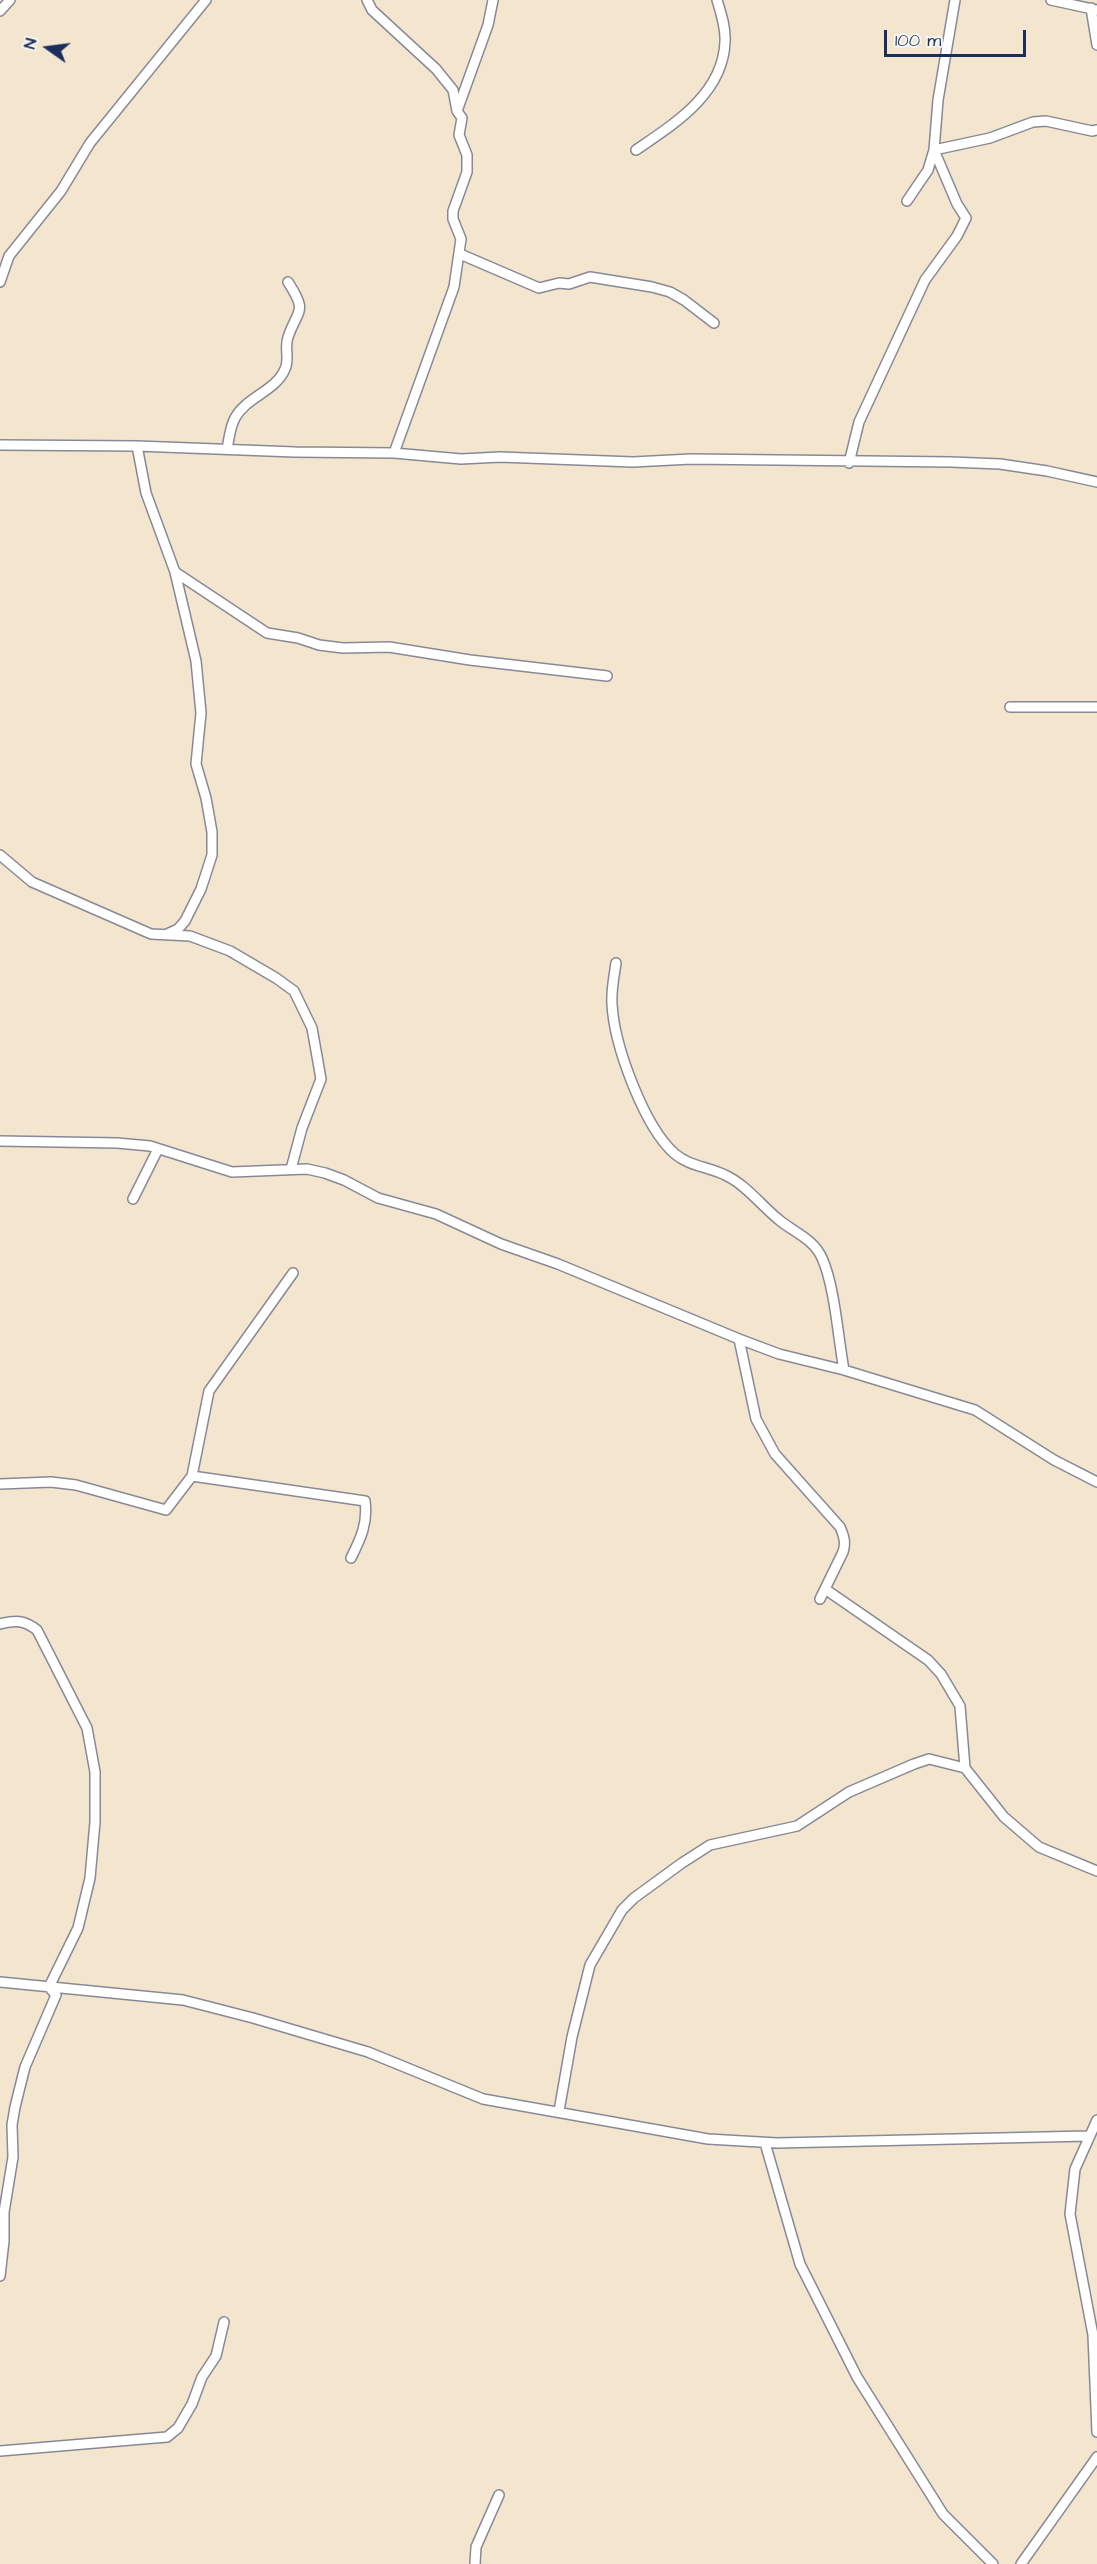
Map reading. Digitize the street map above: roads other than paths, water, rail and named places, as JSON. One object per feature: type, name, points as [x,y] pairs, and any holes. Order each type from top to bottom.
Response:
[{"type":"street","points":[[0,10],[10,0]]},
{"type":"street","points":[[0,282],[9,256],[61,191],[90,143],[206,0]]},
{"type":"street","points":[[366,0],[372,10],[436,69],[453,90],[462,118],[459,135],[467,155],[467,172],[453,212],[453,219],[461,239],[453,287],[394,453]]},
{"type":"street","points":[[458,111],[466,92],[493,0]]},
{"type":"street","points":[[636,150],[679,121],[708,90],[720,64],[725,42],[717,0]]},
{"type":"street","points":[[907,201],[928,170],[934,150],[938,100],[955,0]]},
{"type":"street","points":[[1051,0],[1094,9],[1097,45]]},
{"type":"street","points":[[453,90],[466,92]]},
{"type":"street","points":[[934,150],[990,138],[1033,122],[1046,122],[1092,132],[1097,130]]},
{"type":"street","points":[[849,462],[859,422],[925,280],[957,236],[966,218],[957,204],[934,150]]},
{"type":"street","points":[[460,254],[539,288],[590,278],[652,287],[684,300],[714,323]]},
{"type":"street","points":[[227,449],[235,418],[243,407],[279,378],[286,369],[286,342],[300,313],[299,299],[288,282]]},
{"type":"street","points":[[0,445],[394,453],[461,459],[500,457],[633,462],[691,459],[1000,464],[1097,482]]},
{"type":"street","points":[[137,446],[146,493],[175,572],[199,680],[201,730],[196,764],[206,798],[212,832],[212,855],[209,870],[185,921],[178,929],[165,935]]},
{"type":"street","points":[[175,572],[267,633],[298,638],[319,645],[343,648],[389,647],[470,660],[607,676]]},
{"type":"street","points":[[1010,707],[1097,707]]},
{"type":"street","points":[[0,855],[32,882],[151,934],[190,936]]},
{"type":"street","points":[[178,929],[230,951],[294,991],[312,1028],[321,1079],[302,1128],[291,1169]]},
{"type":"street","points":[[616,963],[612,1004],[615,1024],[628,1073],[647,1116],[664,1143],[677,1156],[728,1176],[779,1220],[811,1242],[822,1258],[830,1286],[844,1370]]},
{"type":"street","points":[[0,1141],[117,1143],[158,1149],[232,1172],[307,1169],[325,1173],[378,1198],[436,1214],[501,1244],[558,1264],[779,1354],[844,1370],[975,1410],[1054,1460],[1097,1482]]},
{"type":"street","points":[[133,1199],[158,1149]]},
{"type":"street","points":[[0,1484],[51,1482],[76,1485],[166,1510],[192,1476],[209,1391],[293,1273]]},
{"type":"street","points":[[739,1339],[756,1419],[775,1454],[840,1527],[844,1536],[843,1552],[820,1599]]},
{"type":"street","points":[[192,1476],[365,1501],[367,1517],[363,1533],[351,1558]]},
{"type":"street","points":[[825,1589],[928,1660],[941,1674],[960,1706],[965,1768],[1004,1817],[1039,1847],[1097,1871]]},
{"type":"street","points":[[0,1624],[16,1620],[26,1622],[37,1630],[87,1728],[95,1772],[95,1822],[90,1878],[78,1928],[49,1987]]},
{"type":"street","points":[[559,2112],[572,2037],[590,1965],[622,1910],[634,1898],[710,1845],[797,1826],[849,1792],[914,1764],[929,1759],[965,1768]]},
{"type":"street","points":[[0,1982],[194,2002],[368,2052],[483,2099],[708,2139],[765,2143],[1088,2136]]},
{"type":"street","points":[[0,2276],[4,2212],[13,2157],[12,2125],[15,2107],[26,2067],[57,1995],[49,1987]]},
{"type":"street","points":[[1097,2120],[1075,2169],[1070,2214],[1093,2335],[1097,2432]]},
{"type":"street","points":[[765,2143],[800,2264],[857,2377],[943,2514],[993,2564]]},
{"type":"street","points":[[0,2451],[167,2437],[177,2428],[192,2404],[202,2377],[216,2356],[224,2322]]},
{"type":"street","points":[[1021,2564],[1097,2457]]},
{"type":"street","points":[[475,2564],[476,2547],[500,2495]]}]
